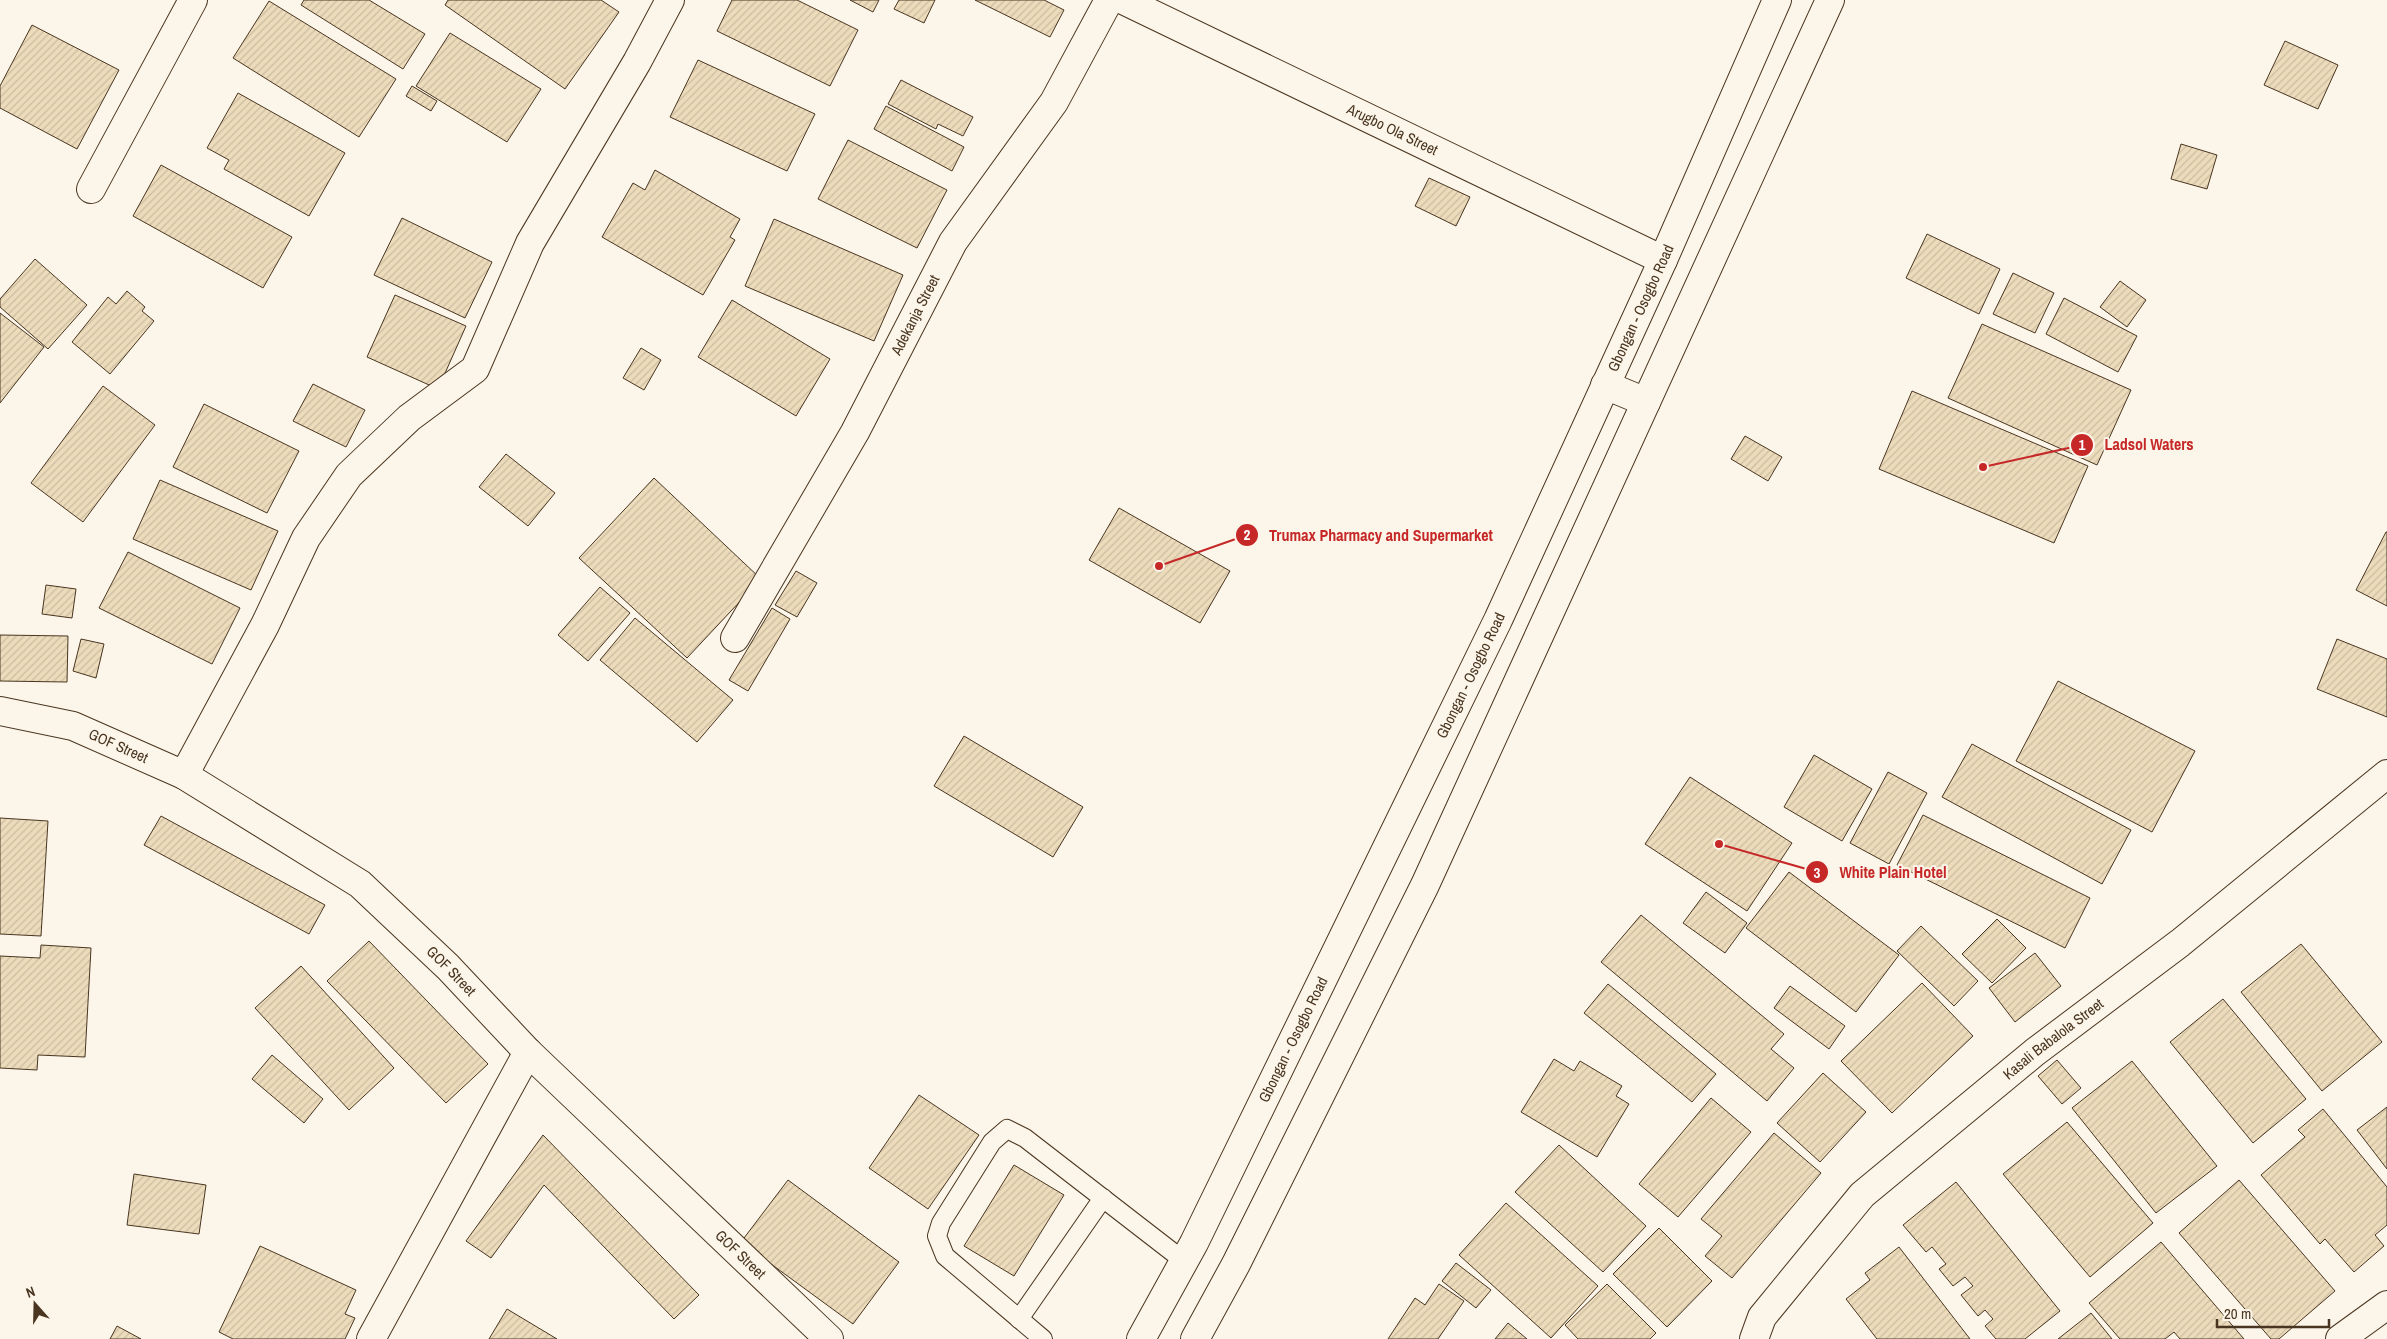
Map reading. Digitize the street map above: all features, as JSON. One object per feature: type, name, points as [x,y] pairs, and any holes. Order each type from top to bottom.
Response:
[{"type":"street","points":[[91,189],[193,0]]},
{"type":"street","points":[[184,775],[265,625],[306,538],[349,475],[409,418],[475,369],[530,243],[637,62],[670,0]]},
{"type":"street","name":"Adekanja Street","points":[[735,638],[856,432],[952,242],[1054,102],[1109,0]]},
{"type":"street","name":"Arugbo Ola Street","points":[[1123,0],[1662,260]]},
{"type":"street","name":"Gbongan - Osogbo Road","points":[[1141,1339],[1184,1260],[1498,620],[1662,260],[1777,0]]},
{"type":"street","points":[[1195,1339],[1236,1264],[1425,885],[1830,0]]},
{"type":"street","points":[[1605,385],[1646,402]]},
{"type":"street","name":"GOF Street","points":[[0,711],[73,726],[184,775],[360,884],[448,967],[528,1052],[829,1339]]},
{"type":"street","name":"Kasali Babalola Street","points":[[1754,1339],[1762,1317],[1862,1195],[2035,1052],[2180,943],[2387,774]]},
{"type":"street","points":[[371,1339],[528,1052]]},
{"type":"street","points":[[2340,1339],[2387,1305]]},
{"type":"lane","points":[[1043,1339],[945,1256],[937,1236],[941,1223],[992,1142],[1007,1129],[1025,1138],[1184,1260]]},
{"type":"lane","points":[[1019,1319],[1103,1198]]},
{"type":"building","points":[[304,0],[369,0],[425,34],[403,69],[301,5]]},
{"type":"building","points":[[448,0],[601,0],[619,12],[565,89],[445,5]]},
{"type":"building","points":[[732,0],[797,0],[858,30],[830,86],[717,31]]},
{"type":"building","points":[[850,0],[879,0],[873,12]]},
{"type":"building","points":[[899,0],[935,0],[924,23],[894,9]]},
{"type":"building","points":[[975,0],[1044,0],[1064,10],[1050,37]]},
{"type":"building","points":[[269,1],[396,79],[359,137],[233,58]]},
{"type":"building","points":[[32,25],[119,70],[77,149],[0,108],[0,86]]},
{"type":"building","points":[[450,33],[541,89],[507,142],[416,86]]},
{"type":"building","points":[[2285,41],[2338,65],[2318,109],[2264,85]]},
{"type":"building","points":[[698,60],[815,114],[787,171],[670,117]]},
{"type":"building","points":[[901,80],[973,117],[963,136],[938,124],[936,129],[888,104]]},
{"type":"building","points":[[412,86],[437,101],[431,111],[406,96]]},
{"type":"building","points":[[238,93],[345,153],[309,216],[224,169],[229,160],[207,148]]},
{"type":"building","points":[[886,106],[964,147],[952,171],[874,129]]},
{"type":"building","points":[[848,140],[947,190],[917,248],[818,199]]},
{"type":"building","points":[[2181,144],[2217,155],[2207,189],[2171,179]]},
{"type":"building","points":[[161,165],[292,237],[263,288],[133,216]]},
{"type":"building","points":[[655,170],[740,219],[730,237],[735,240],[703,295],[602,237],[633,183],[645,190]]},
{"type":"building","points":[[1429,178],[1470,197],[1456,226],[1415,206]]},
{"type":"building","points":[[402,218],[492,262],[465,318],[374,275]]},
{"type":"building","points":[[774,219],[903,275],[874,341],[745,286]]},
{"type":"building","points":[[1927,234],[2000,269],[1979,314],[1906,278]]},
{"type":"building","points":[[35,259],[87,305],[48,349],[0,307],[0,299]]},
{"type":"building","points":[[2013,273],[2054,293],[2035,333],[1993,314]]},
{"type":"building","points":[[2120,281],[2146,300],[2127,327],[2100,307]]},
{"type":"building","points":[[127,291],[145,307],[142,311],[154,321],[110,374],[72,342],[108,297],[116,304]]},
{"type":"building","points":[[395,295],[466,326],[438,389],[367,357]]},
{"type":"building","points":[[2064,298],[2137,336],[2118,372],[2046,334]]},
{"type":"building","points":[[732,300],[830,359],[796,416],[698,357]]},
{"type":"building","points":[[0,313],[44,347],[0,403]]},
{"type":"building","points":[[1982,324],[2131,390],[2097,465],[1948,398]]},
{"type":"building","points":[[641,348],[661,360],[644,390],[623,378]]},
{"type":"building","points":[[313,384],[365,410],[346,447],[293,421]]},
{"type":"building","points":[[103,386],[155,425],[83,522],[31,483]]},
{"type":"building","points":[[1912,391],[2088,466],[2054,543],[1879,469]]},
{"type":"building","points":[[204,404],[299,451],[267,513],[173,467]]},
{"type":"building","points":[[1745,436],[1782,457],[1768,481],[1731,459]]},
{"type":"building","points":[[506,454],[555,493],[528,526],[479,487]]},
{"type":"building","points":[[654,478],[761,579],[687,658],[579,558]]},
{"type":"building","points":[[160,480],[278,531],[251,590],[133,539]]},
{"type":"building","points":[[1119,508],[1230,571],[1200,623],[1089,560]]},
{"type":"building","points":[[2387,532],[2387,606],[2356,590]]},
{"type":"building","points":[[128,552],[240,608],[212,664],[99,608]]},
{"type":"building","points":[[796,571],[817,583],[797,617],[775,605]]},
{"type":"building","points":[[46,585],[76,589],[72,618],[42,614]]},
{"type":"building","points":[[600,587],[630,613],[588,661],[558,635]]},
{"type":"building","points":[[772,608],[790,619],[748,691],[729,680]]},
{"type":"building","points":[[635,618],[733,700],[697,742],[600,660]]},
{"type":"building","points":[[0,635],[68,636],[67,682],[0,681]]},
{"type":"building","points":[[81,639],[104,644],[96,678],[73,671]]},
{"type":"building","points":[[2337,639],[2387,659],[2387,717],[2317,689]]},
{"type":"building","points":[[2058,681],[2195,751],[2152,832],[2016,761]]},
{"type":"building","points":[[964,736],[1083,807],[1053,857],[934,786]]},
{"type":"building","points":[[1972,744],[2131,830],[2102,884],[1942,797]]},
{"type":"building","points":[[1814,755],[1872,789],[1842,841],[1784,807]]},
{"type":"building","points":[[1888,772],[1927,793],[1889,864],[1850,843]]},
{"type":"building","points":[[1690,777],[1792,843],[1747,911],[1645,844]]},
{"type":"building","points":[[1923,815],[2090,898],[2065,948],[1897,865]]},
{"type":"building","points":[[161,816],[325,905],[309,934],[144,845]]},
{"type":"building","points":[[0,818],[48,821],[41,936],[0,934]]},
{"type":"building","points":[[1789,872],[1899,955],[1856,1012],[1746,928]]},
{"type":"building","points":[[1706,892],[1747,923],[1725,953],[1683,923]]},
{"type":"building","points":[[1641,915],[1784,1034],[1771,1049],[1794,1068],[1767,1101],[1601,962]]},
{"type":"building","points":[[1997,919],[2026,948],[1992,983],[1962,954]]},
{"type":"building","points":[[1921,926],[1978,981],[1954,1006],[1897,951]]},
{"type":"building","points":[[369,941],[488,1064],[446,1103],[327,981]]},
{"type":"building","points":[[2301,944],[2382,1042],[2322,1091],[2241,992]]},
{"type":"building","points":[[41,945],[91,948],[85,1057],[38,1055],[37,1070],[0,1068],[0,956],[40,958]]},
{"type":"building","points":[[2035,953],[2061,986],[2015,1022],[1989,988]]},
{"type":"building","points":[[301,966],[394,1068],[349,1110],[255,1008]]},
{"type":"building","points":[[1922,983],[1973,1036],[1892,1113],[1841,1061]]},
{"type":"building","points":[[1608,984],[1716,1074],[1692,1102],[1584,1013]]},
{"type":"building","points":[[1790,986],[1845,1026],[1829,1049],[1774,1008]]},
{"type":"building","points":[[2223,999],[2306,1099],[2253,1143],[2170,1042]]},
{"type":"building","points":[[272,1055],[323,1099],[304,1123],[252,1079]]},
{"type":"building","points":[[1554,1059],[1574,1071],[1580,1061],[1622,1086],[1616,1096],[1629,1104],[1597,1157],[1521,1112]]},
{"type":"building","points":[[2057,1060],[2081,1088],[2062,1104],[2038,1076]]},
{"type":"building","points":[[2132,1061],[2217,1166],[2156,1213],[2072,1108]]},
{"type":"building","points":[[1823,1073],[1866,1112],[1820,1162],[1777,1123]]},
{"type":"building","points":[[919,1095],[979,1135],[928,1209],[869,1168]]},
{"type":"building","points":[[1711,1098],[1751,1132],[1678,1217],[1639,1184]]},
{"type":"building","points":[[2387,1107],[2387,1169],[2357,1130]]},
{"type":"building","points":[[2323,1109],[2387,1187],[2387,1225],[2375,1235],[2384,1246],[2354,1272],[2325,1239],[2320,1244],[2261,1175],[2305,1137],[2298,1130]]},
{"type":"building","points":[[2067,1122],[2153,1223],[2090,1277],[2003,1174]]},
{"type":"building","points":[[1774,1133],[1821,1173],[1732,1278],[1705,1256],[1722,1236],[1701,1219]]},
{"type":"building","points":[[543,1135],[699,1295],[674,1319],[544,1185],[491,1258],[466,1241]]},
{"type":"building","points":[[1559,1145],[1646,1226],[1603,1272],[1515,1192]]},
{"type":"building","points":[[1014,1165],[1064,1195],[1014,1276],[964,1246]]},
{"type":"building","points":[[134,1174],[206,1185],[199,1234],[127,1225]]},
{"type":"building","points":[[788,1180],[899,1262],[853,1324],[741,1242]]},
{"type":"building","points":[[2239,1180],[2335,1291],[2279,1339],[2271,1339],[2179,1233]]},
{"type":"building","points":[[1956,1182],[2060,1311],[2025,1339],[1996,1339],[1985,1326],[1993,1319],[1985,1310],[1978,1316],[1961,1295],[1973,1286],[1965,1277],[1953,1286],[1939,1269],[1946,1264],[1932,1247],[1926,1252],[1903,1225]]},
{"type":"building","points":[[1506,1203],[1598,1286],[1551,1338],[1459,1255]]},
{"type":"building","points":[[1659,1228],[1712,1281],[1667,1327],[1613,1274]]},
{"type":"building","points":[[2161,1242],[2244,1339],[2180,1339],[2174,1332],[2165,1339],[2120,1339],[2089,1303]]},
{"type":"building","points":[[260,1246],[356,1290],[345,1314],[355,1318],[345,1339],[233,1339],[219,1332]]},
{"type":"building","points":[[1899,1247],[1970,1339],[1877,1339],[1846,1299],[1870,1280],[1865,1273]]},
{"type":"building","points":[[1456,1263],[1491,1290],[1476,1308],[1442,1281]]},
{"type":"building","points":[[1439,1284],[1464,1301],[1438,1339],[1388,1339],[1415,1298],[1425,1305]]},
{"type":"building","points":[[1607,1284],[1656,1333],[1650,1339],[1578,1339],[1565,1325]]},
{"type":"building","points":[[507,1309],[557,1339],[489,1339]]},
{"type":"building","points":[[2091,1313],[2112,1339],[2058,1339]]},
{"type":"building","points":[[1508,1323],[1527,1339],[1495,1339]]},
{"type":"building","points":[[117,1326],[141,1339],[110,1339]]},
{"type":"place","name":"Ladsol Waters","points":[[1983,467]]},
{"type":"place","name":"Trumax Pharmacy and Supermarket","points":[[1159,566]]},
{"type":"place","name":"White Plain Hotel","points":[[1719,844]]}]
